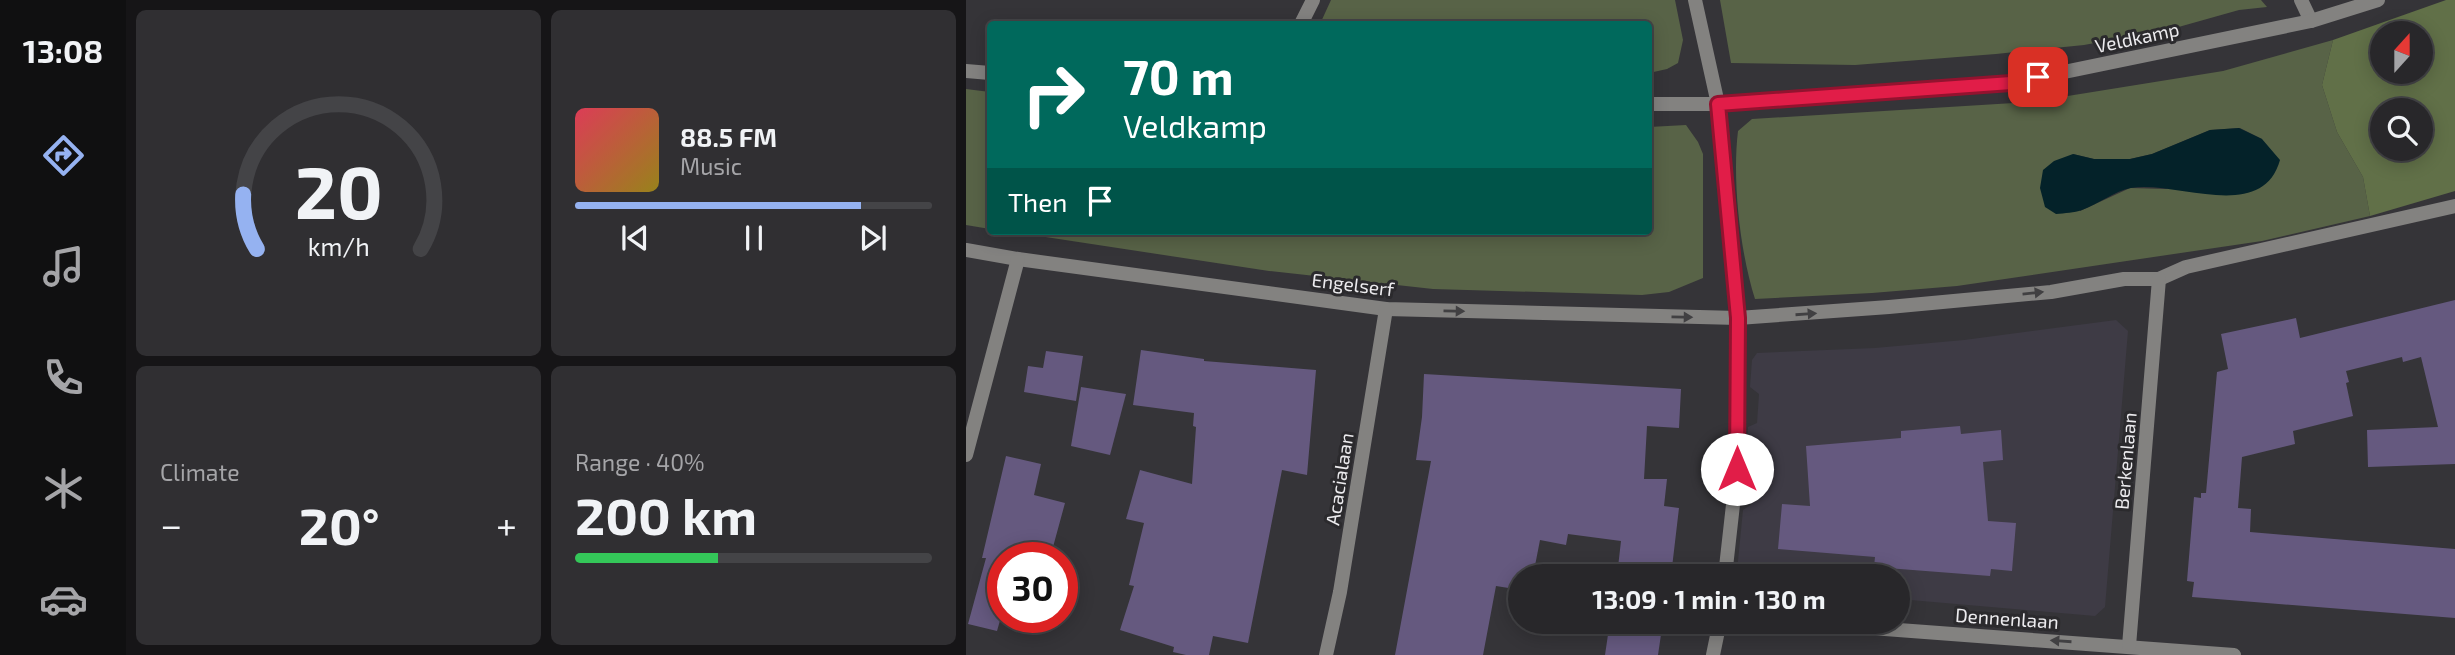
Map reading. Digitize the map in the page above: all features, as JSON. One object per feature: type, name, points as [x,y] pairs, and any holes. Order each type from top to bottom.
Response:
[{"type":"street","points":[[1302,21],[1313,0]]},
{"type":"street","points":[[1695,0],[1718,104],[1738,318],[1737,469],[1726,564]]},
{"type":"street","points":[[2301,0],[2311,21]]},
{"type":"street","name":"Veldkamp","points":[[1652,104],[1718,104],[2011,83],[2311,21],[2378,0]]},
{"type":"street","points":[[966,71],[987,73]]},
{"type":"street","points":[[1738,318],[2051,292],[2124,279],[2159,279],[2186,267],[2455,206]]},
{"type":"street","name":"Engelserf","points":[[966,250],[1386,309],[1738,318]]},
{"type":"street","points":[[966,455],[1017,259]]},
{"type":"street","name":"Berkenlaan","points":[[2129,646],[2159,279]]},
{"type":"street","name":"Acacialaan","points":[[1326,655],[1340,592],[1386,309]]},
{"type":"street","name":"Dennenlaan","points":[[1910,630],[2234,655]]},
{"type":"street","points":[[1713,655],[1717,634]]},
{"type":"shaded area","points":[[2116,320],[2128,331],[2105,607],[2095,616],[1910,600],[1910,564],[1738,564],[1743,510],[1752,504],[1755,456],[1747,453],[1748,427],[1757,423],[1759,394],[1750,387],[1752,360],[1757,353],[1875,348],[1964,340]]},
{"type":"green space","points":[[1331,0],[1675,0],[1683,40],[1678,63],[1652,72],[1652,21],[1321,21]]},
{"type":"green space","points":[[1720,0],[2261,0],[2267,7],[2239,10],[2175,28],[2084,45],[1855,65],[1731,63]]},
{"type":"green space","points":[[2446,0],[2455,0],[2455,191],[2370,216],[2363,177],[2337,132],[2322,85],[2333,40],[2370,27],[2370,84],[2433,84],[2433,21],[2387,21]]},
{"type":"green space","points":[[2333,40],[2322,85],[2337,132],[2363,177],[2370,216],[2262,241],[1957,286],[1755,299],[1741,238],[1736,171],[1738,131],[1752,119],[2030,102],[2223,71]],"holes":[[[2240,128],[2262,139],[2166,189],[2130,188],[2080,211],[2073,154],[2094,159],[2130,159],[2152,154],[2210,130]]]},
{"type":"green space","points":[[966,89],[987,92],[987,228],[966,225]]},
{"type":"green space","points":[[1686,125],[1703,154],[1703,278],[1669,292],[1642,295],[1433,289],[1269,271],[1032,235],[1652,235],[1652,127]]},
{"type":"water","points":[[2239,128],[2262,139],[2280,160],[2270,179],[2255,190],[2237,195],[2216,195],[2150,187],[2131,188],[2076,212],[2056,214],[2045,207],[2040,188],[2043,170],[2054,161],[2073,154],[2094,159],[2130,159],[2152,154],[2210,130]]},
{"type":"building","points":[[2455,300],[2455,464],[2368,467],[2367,430],[2438,427],[2421,357],[2403,362],[2402,357],[2346,371],[2353,416],[2293,431],[2295,444],[2242,457],[2238,508],[2251,509],[2250,532],[2455,549],[2455,618],[2192,597],[2194,582],[2187,581],[2194,497],[2201,498],[2201,493],[2206,493],[2217,372],[2228,369],[2221,334],[2296,318],[2300,338]]},
{"type":"building","points":[[1141,350],[1204,361],[1316,370],[1307,475],[1282,470],[1248,643],[1213,636],[1209,655],[1173,652],[1174,647],[1120,630],[1134,586],[1129,585],[1144,523],[1126,519],[1140,470],[1192,484],[1196,427],[1193,426],[1194,413],[1133,405]]},
{"type":"building","points":[[1046,351],[1083,356],[1076,401],[1024,392],[1028,366],[1043,368]]},
{"type":"building","points":[[1424,374],[1681,389],[1679,428],[1647,426],[1644,479],[1667,479],[1664,506],[1679,508],[1672,564],[1618,564],[1621,541],[1568,534],[1566,545],[1540,540],[1535,564],[1508,564],[1508,588],[1496,586],[1483,655],[1395,655],[1431,461],[1416,460]]},
{"type":"building","points":[[1081,387],[1126,394],[1110,455],[1071,446]]},
{"type":"building","points":[[1960,426],[1961,434],[2001,430],[2003,460],[1983,462],[1988,521],[2016,523],[2012,571],[1991,569],[1990,576],[1910,570],[1910,564],[1874,564],[1875,557],[1778,549],[1782,504],[1810,506],[1806,446],[1901,438],[1901,431]]},
{"type":"building","points":[[1006,456],[1041,464],[1034,495],[1065,503],[1054,542],[987,542],[987,629],[968,624],[986,558],[982,558]]},
{"type":"building","points":[[1608,634],[1661,634],[1658,655],[1605,655]]},
{"type":"route","points":[[1737,469],[1738,318],[1718,104],[2011,83],[2038,77]]}]
